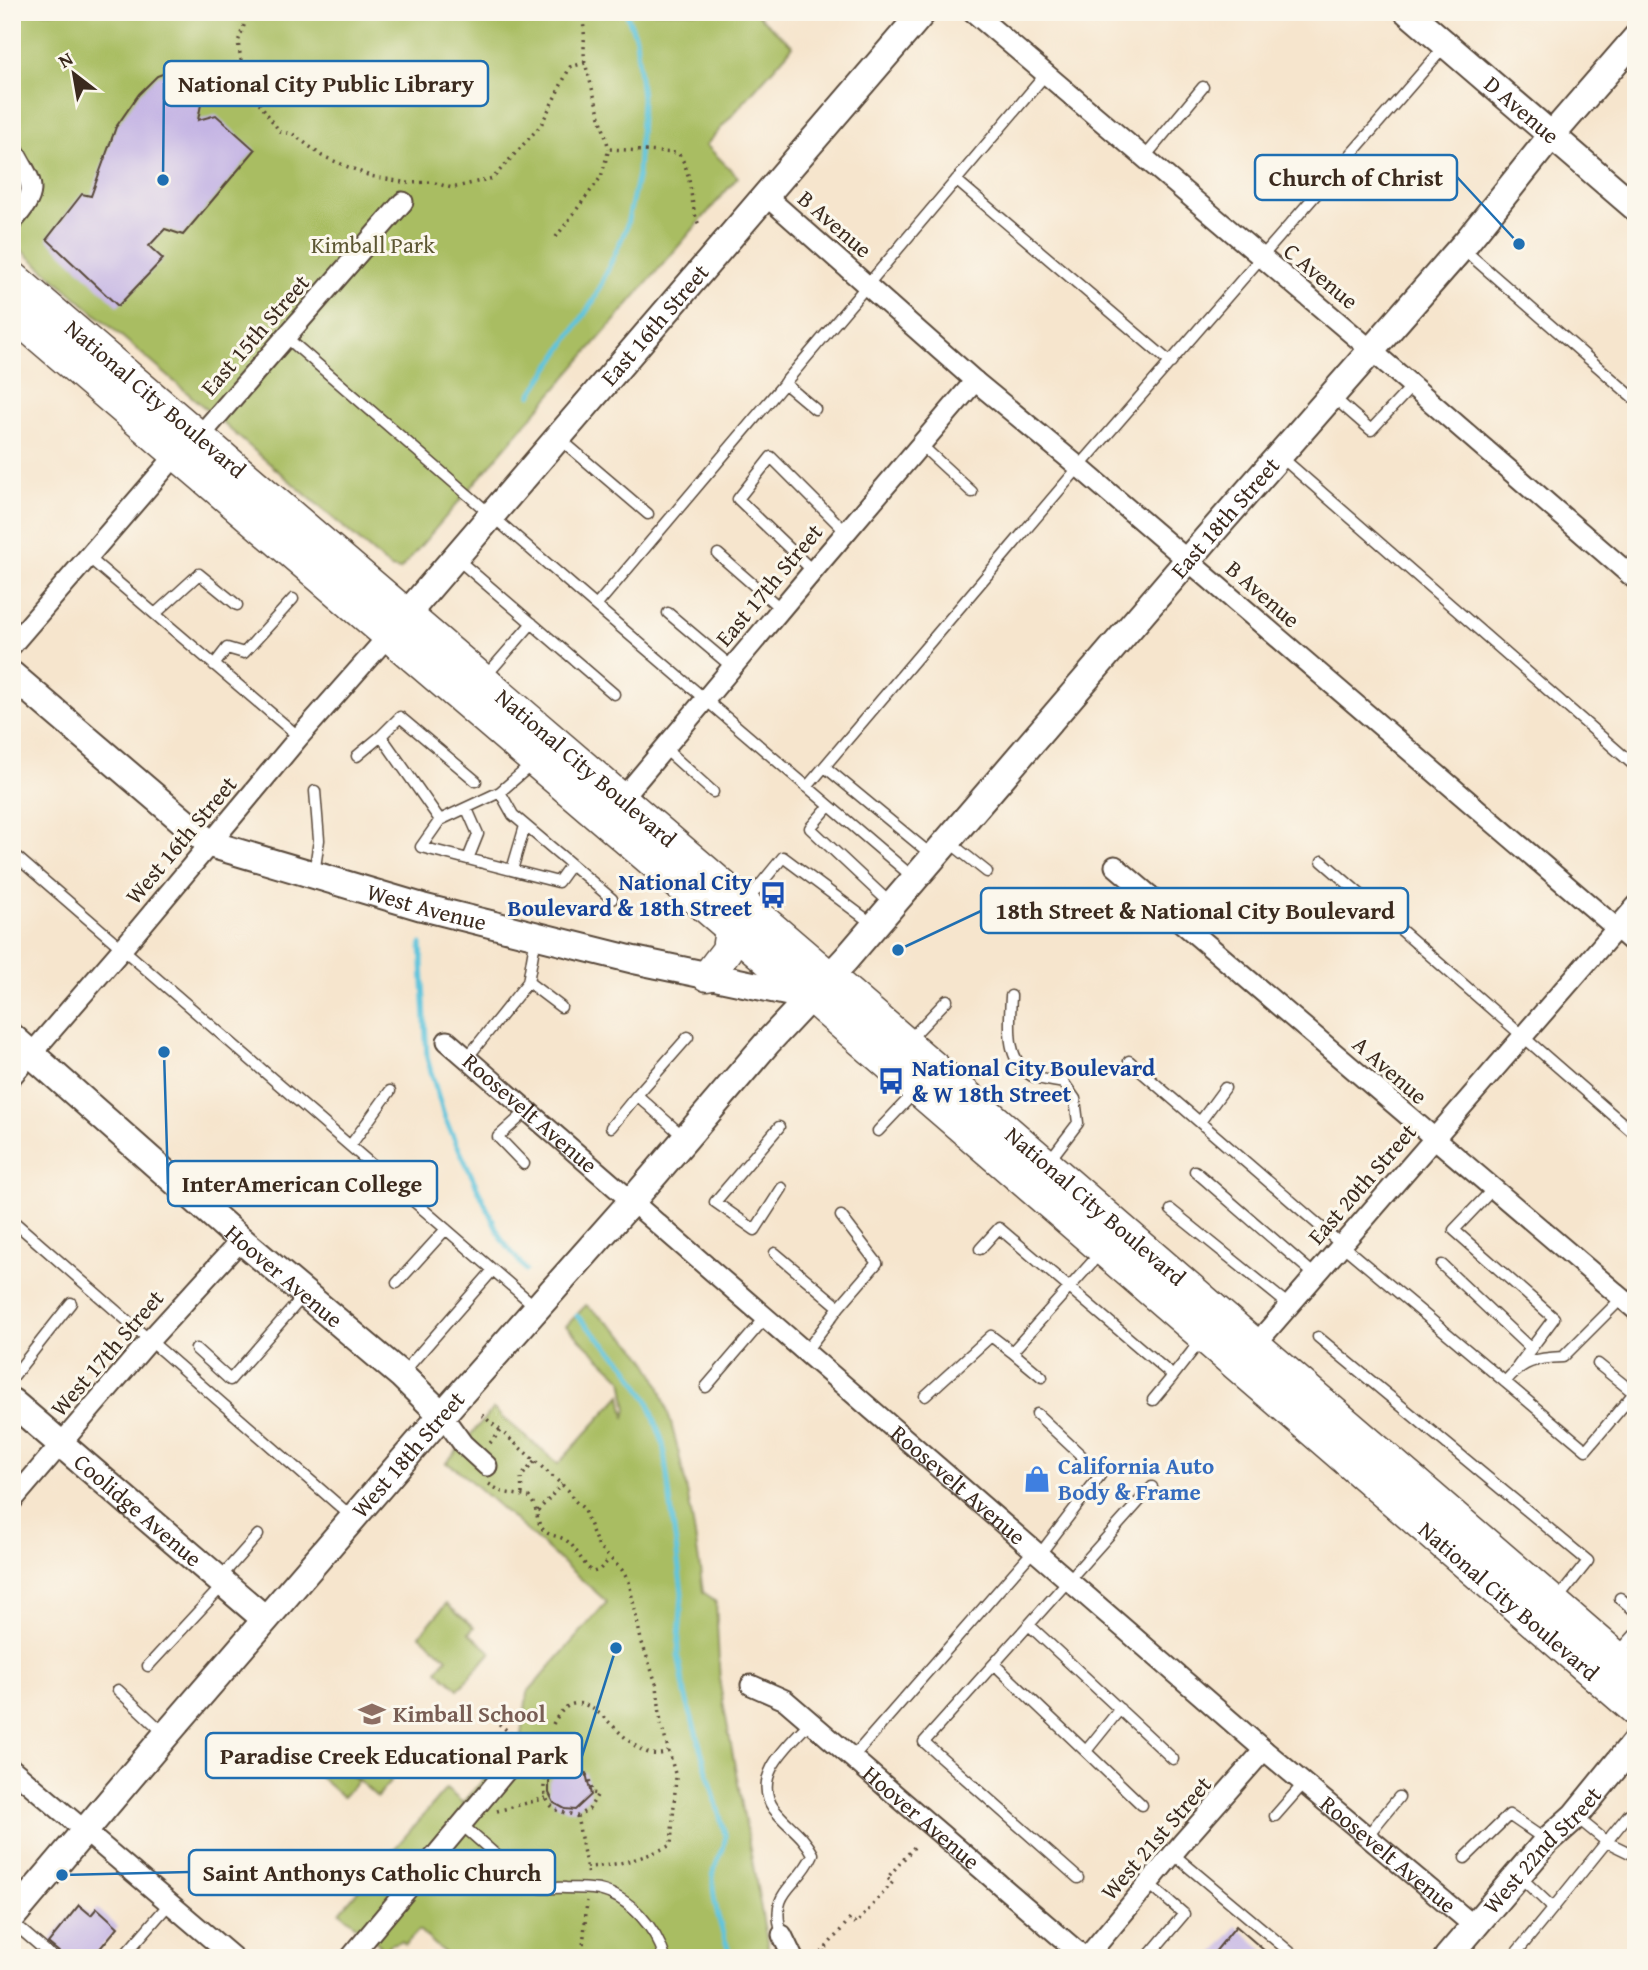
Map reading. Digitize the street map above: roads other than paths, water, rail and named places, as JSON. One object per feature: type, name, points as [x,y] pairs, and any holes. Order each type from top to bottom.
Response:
[{"type":"main road","name":"National City Boulevard","points":[[12,276],[188,446],[397,626],[534,762],[613,810]]},
{"type":"main road","name":"National City Boulevard","points":[[12,314],[188,446]]},
{"type":"main road","name":"National City Boulevard","points":[[397,626],[482,680],[613,810],[820,987],[917,1090],[1636,1710]]},
{"type":"main road","points":[[707,976],[727,950],[737,917]]},
{"type":"main road","name":"National City Boulevard","points":[[820,987],[906,1043],[1626,1664]]},
{"type":"street","name":"East 16th Street","points":[[397,626],[923,12]]},
{"type":"street","name":"C Avenue","points":[[973,12],[1632,570]]},
{"type":"street","name":"D Avenue","points":[[1408,12],[1447,45],[1560,126],[1636,208]]},
{"type":"street","name":"East 18th Street","points":[[820,987],[1461,248],[1636,38]]},
{"type":"street","points":[[12,147],[32,181],[30,202],[12,222]]},
{"type":"street","name":"B Avenue","points":[[766,196],[975,382],[1079,467],[1636,944]]},
{"type":"street","name":"East 15th Street","points":[[12,645],[403,202]]},
{"type":"street","name":"East 17th Street","points":[[613,810],[813,570],[975,382]]},
{"type":"street","name":"West 16th Street","points":[[12,1076],[22,1045],[123,948],[299,737],[397,626]]},
{"type":"street","points":[[12,675],[210,844]]},
{"type":"street","name":"West Avenue","points":[[210,844],[422,907],[536,936],[707,976],[820,987]]},
{"type":"street","name":"A Avenue","points":[[1115,866],[1433,1139],[1630,1301]]},
{"type":"street","name":"East 20th Street","points":[[1236,1367],[1636,906]]},
{"type":"street","name":"West 18th Street","points":[[12,1919],[265,1619],[820,987]]},
{"type":"street","name":"Roosevelt Avenue","points":[[447,1041],[1264,1750],[1474,1926]]},
{"type":"street","name":"Hoover Avenue","points":[[22,1045],[241,1240],[401,1375],[442,1415],[482,1467]]},
{"type":"street","name":"West 17th Street","points":[[12,1501],[149,1341],[241,1240]]},
{"type":"street","name":"Coolidge Avenue","points":[[12,1402],[265,1619]]},
{"type":"street","name":"Hoover Avenue","points":[[751,1685],[785,1700],[1086,1958]]},
{"type":"street","name":"West 22nd Street","points":[[1447,1958],[1547,1841],[1575,1816],[1636,1741]]},
{"type":"street","points":[[349,1958],[526,1747]]},
{"type":"street","name":"West 21st Street","points":[[1086,1958],[1172,1854],[1264,1750]]},
{"type":"street","points":[[12,1769],[234,1958]]},
{"type":"street","points":[[782,1935],[793,1958]]},
{"type":"lane","points":[[807,787],[1079,467],[1447,45]]},
{"type":"lane","points":[[596,606],[1045,75]]},
{"type":"lane","points":[[1144,159],[1203,87]]},
{"type":"lane","points":[[956,180],[1171,363]]},
{"type":"lane","points":[[1461,248],[1636,400]]},
{"type":"lane","points":[[286,337],[915,879]]},
{"type":"lane","points":[[784,383],[815,409]]},
{"type":"lane","points":[[1331,396],[1371,430],[1412,386]]},
{"type":"lane","points":[[559,437],[648,514]]},
{"type":"lane","points":[[921,445],[972,492]]},
{"type":"lane","points":[[1279,456],[1636,767]]},
{"type":"lane","points":[[813,570],[738,499],[771,457],[846,532]]},
{"type":"lane","points":[[718,554],[781,609]]},
{"type":"lane","points":[[88,557],[299,737]]},
{"type":"lane","points":[[456,558],[614,695]]},
{"type":"lane","points":[[155,614],[199,574],[237,605]]},
{"type":"lane","points":[[214,664],[227,648],[244,653],[293,599]]},
{"type":"lane","points":[[668,613],[732,667]]},
{"type":"lane","points":[[482,680],[531,624]]},
{"type":"lane","points":[[357,756],[400,717],[476,781]]},
{"type":"lane","points":[[381,736],[440,820]]},
{"type":"lane","points":[[664,748],[713,792]]},
{"type":"lane","points":[[534,762],[500,792],[440,820],[421,847],[558,882],[571,864]]},
{"type":"lane","points":[[824,767],[941,849],[987,872]]},
{"type":"lane","points":[[314,875],[319,840],[315,791]]},
{"type":"lane","points":[[500,792],[513,815],[612,899]]},
{"type":"lane","points":[[829,806],[810,828],[892,905]]},
{"type":"lane","points":[[467,809],[478,834],[468,859]]},
{"type":"lane","points":[[512,870],[525,826]]},
{"type":"lane","points":[[12,853],[537,1308]]},
{"type":"lane","points":[[737,917],[783,857],[875,926]]},
{"type":"lane","points":[[1322,861],[1636,1135]]},
{"type":"lane","points":[[467,1058],[528,982],[536,936]]},
{"type":"lane","points":[[528,982],[561,1007]]},
{"type":"lane","points":[[1011,996],[1009,1032],[1014,1058],[1032,1076],[1064,1083],[1075,1099],[1078,1123],[1047,1165]]},
{"type":"lane","points":[[906,1043],[947,1000]]},
{"type":"lane","points":[[611,1127],[688,1037]]},
{"type":"lane","points":[[1129,1061],[1586,1450],[1634,1393],[1598,1364]]},
{"type":"lane","points":[[1200,1122],[1225,1088]]},
{"type":"lane","points":[[878,1131],[917,1090]]},
{"type":"lane","points":[[350,1146],[390,1091]]},
{"type":"lane","points":[[637,1095],[685,1139]]},
{"type":"lane","points":[[524,1164],[498,1137],[528,1110]]},
{"type":"lane","points":[[779,1127],[715,1202],[755,1230],[782,1188]]},
{"type":"lane","points":[[1195,1171],[1316,1276]]},
{"type":"lane","points":[[1493,1189],[1454,1230],[1553,1318],[1505,1382]]},
{"type":"lane","points":[[1171,1210],[1290,1306]]},
{"type":"lane","points":[[806,1351],[877,1263],[841,1216]]},
{"type":"lane","points":[[12,1220],[353,1518]]},
{"type":"lane","points":[[980,1249],[999,1228],[1173,1376]]},
{"type":"lane","points":[[397,1283],[446,1230]]},
{"type":"lane","points":[[1012,1352],[1102,1251]]},
{"type":"lane","points":[[775,1253],[839,1307]]},
{"type":"lane","points":[[1442,1265],[1531,1349]]},
{"type":"lane","points":[[401,1375],[493,1270]]},
{"type":"lane","points":[[196,1349],[230,1381],[305,1293]]},
{"type":"lane","points":[[1518,1366],[1544,1357],[1563,1357],[1630,1301]]},
{"type":"lane","points":[[12,1378],[71,1303]]},
{"type":"lane","points":[[706,1387],[766,1317]]},
{"type":"lane","points":[[925,1396],[991,1336],[1042,1377]]},
{"type":"lane","points":[[1318,1337],[1588,1561],[1555,1603]]},
{"type":"lane","points":[[1153,1400],[1203,1338]]},
{"type":"lane","points":[[852,1758],[1037,1552],[1101,1474],[1037,1414]]},
{"type":"lane","points":[[1078,1878],[924,1742],[1152,1487]]},
{"type":"lane","points":[[148,1666],[258,1535]]},
{"type":"lane","points":[[1620,1598],[1636,1612]]},
{"type":"lane","points":[[1029,1625],[1173,1759]]},
{"type":"lane","points":[[1626,1664],[1636,1633]]},
{"type":"lane","points":[[994,1664],[1142,1805]]},
{"type":"lane","points":[[118,1690],[166,1735]]},
{"type":"lane","points":[[1086,1751],[1120,1709]]},
{"type":"lane","points":[[782,1935],[777,1916],[779,1903],[787,1888],[807,1868],[813,1854],[802,1835],[774,1808],[768,1794],[767,1776],[772,1765],[810,1722]]},
{"type":"lane","points":[[1275,1816],[1304,1783]]},
{"type":"lane","points":[[1367,1836],[1399,1797]]},
{"type":"lane","points":[[1512,1958],[1629,1814],[1636,1811]]},
{"type":"lane","points":[[1465,1858],[1508,1815],[1547,1841]]},
{"type":"lane","points":[[1575,1816],[1607,1842],[1636,1856]]},
{"type":"lane","points":[[462,1825],[538,1889],[586,1889],[617,1898],[637,1912],[652,1930],[665,1958]]},
{"type":"lane","points":[[1172,1854],[1297,1958]]},
{"type":"lane","points":[[1518,1875],[1553,1908]]},
{"type":"lane","points":[[1149,1883],[1184,1914],[1150,1954]]},
{"type":"lane","points":[[122,1958],[169,1904]]},
{"type":"lane","points":[[12,1919],[54,1958]]},
{"type":"waterway","points":[[531,395],[594,300],[626,229],[638,174],[642,98],[636,38],[626,12]]},
{"type":"waterway","points":[[421,944],[427,1058],[445,1119],[502,1240],[526,1270]]},
{"type":"waterway","points":[[577,1316],[626,1365],[648,1401],[663,1443],[682,1593],[678,1654],[685,1694],[725,1834],[723,1849],[714,1871],[713,1891],[721,1927],[732,1958]]},
{"type":"place","name":"National City Public Library","points":[[163,180]]},
{"type":"place","name":"Church of Christ","points":[[1519,244]]},
{"type":"place","name":"National City Boulevard & 18th Street","points":[[773,895]]},
{"type":"place","name":"18th Street & National City Boulevard","points":[[898,950]]},
{"type":"place","name":"InterAmerican College","points":[[164,1052]]},
{"type":"place","name":"National City Boulevard & W 18th Street","points":[[891,1081]]},
{"type":"place","name":"California Auto Body & Frame","points":[[1037,1479]]},
{"type":"place","name":"Paradise Creek Educational Park","points":[[616,1648]]},
{"type":"place","name":"Kimball School","points":[[372,1714]]},
{"type":"place","name":"Saint Anthonys Catholic Church","points":[[62,1875]]},
{"type":"park label","name":"Kimball Park","points":[[373,245]]}]
